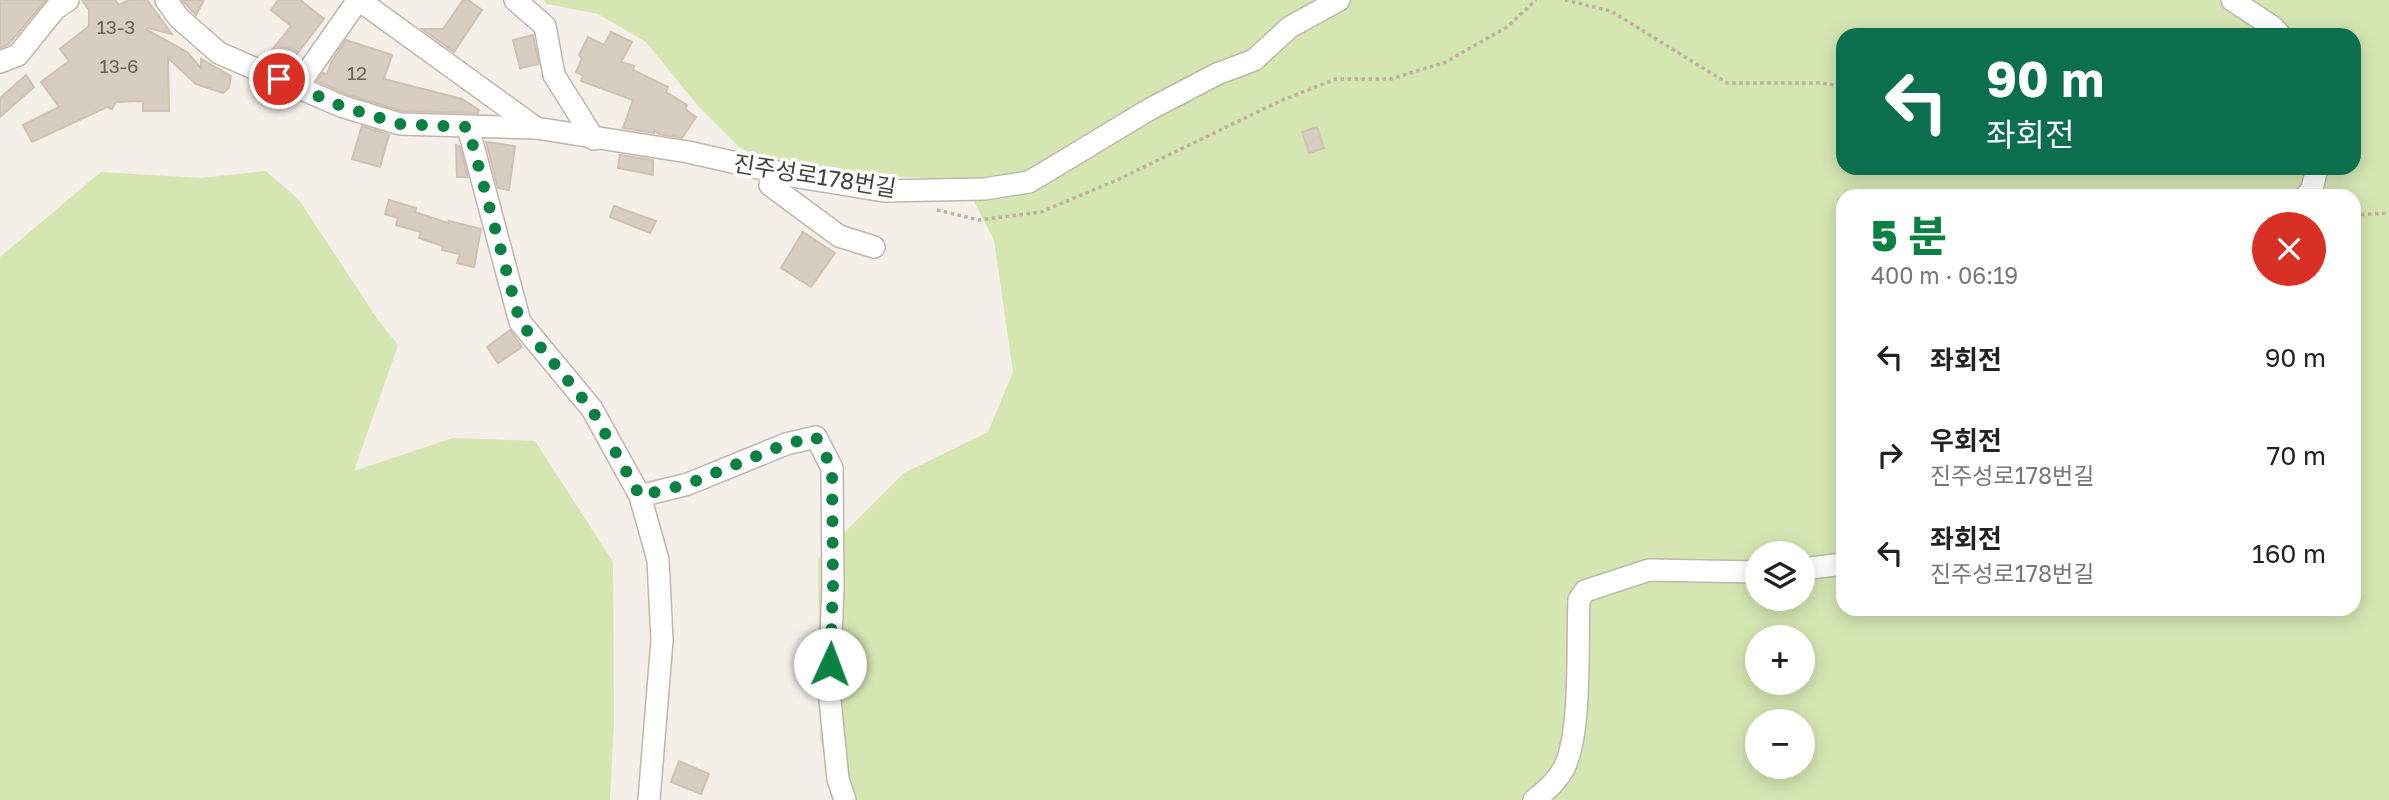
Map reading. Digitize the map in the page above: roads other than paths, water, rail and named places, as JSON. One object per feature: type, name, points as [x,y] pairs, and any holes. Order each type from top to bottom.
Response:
[{"type":"street","points":[[0,62],[18,55],[55,9],[68,0]]},
{"type":"street","name":"진주성로178번길","points":[[166,0],[179,18],[219,53],[341,106],[400,124],[536,128],[688,152],[798,177],[884,191],[984,188],[1029,182],[1150,109],[1217,74],[1254,60],[1290,27],[1339,0]]},
{"type":"street","points":[[297,87],[358,0]]},
{"type":"street","name":"진주성로178번길","points":[[358,0],[536,128]]},
{"type":"street","points":[[515,0],[545,26],[554,75],[594,139]]},
{"type":"street","points":[[2232,0],[2274,28]]},
{"type":"street","points":[[468,127],[520,322],[592,410],[640,496],[658,560],[662,640],[649,800]]},
{"type":"street","points":[[770,185],[839,236],[874,247]]},
{"type":"street","points":[[640,496],[688,484],[786,444],[816,437],[832,468],[833,587],[829,690],[838,779],[845,800]]},
{"type":"street","points":[[1815,567],[1836,565]]},
{"type":"street","points":[[1534,800],[1551,785],[1564,768],[1574,733],[1579,600],[1585,590],[1649,570],[1745,572]]}]
